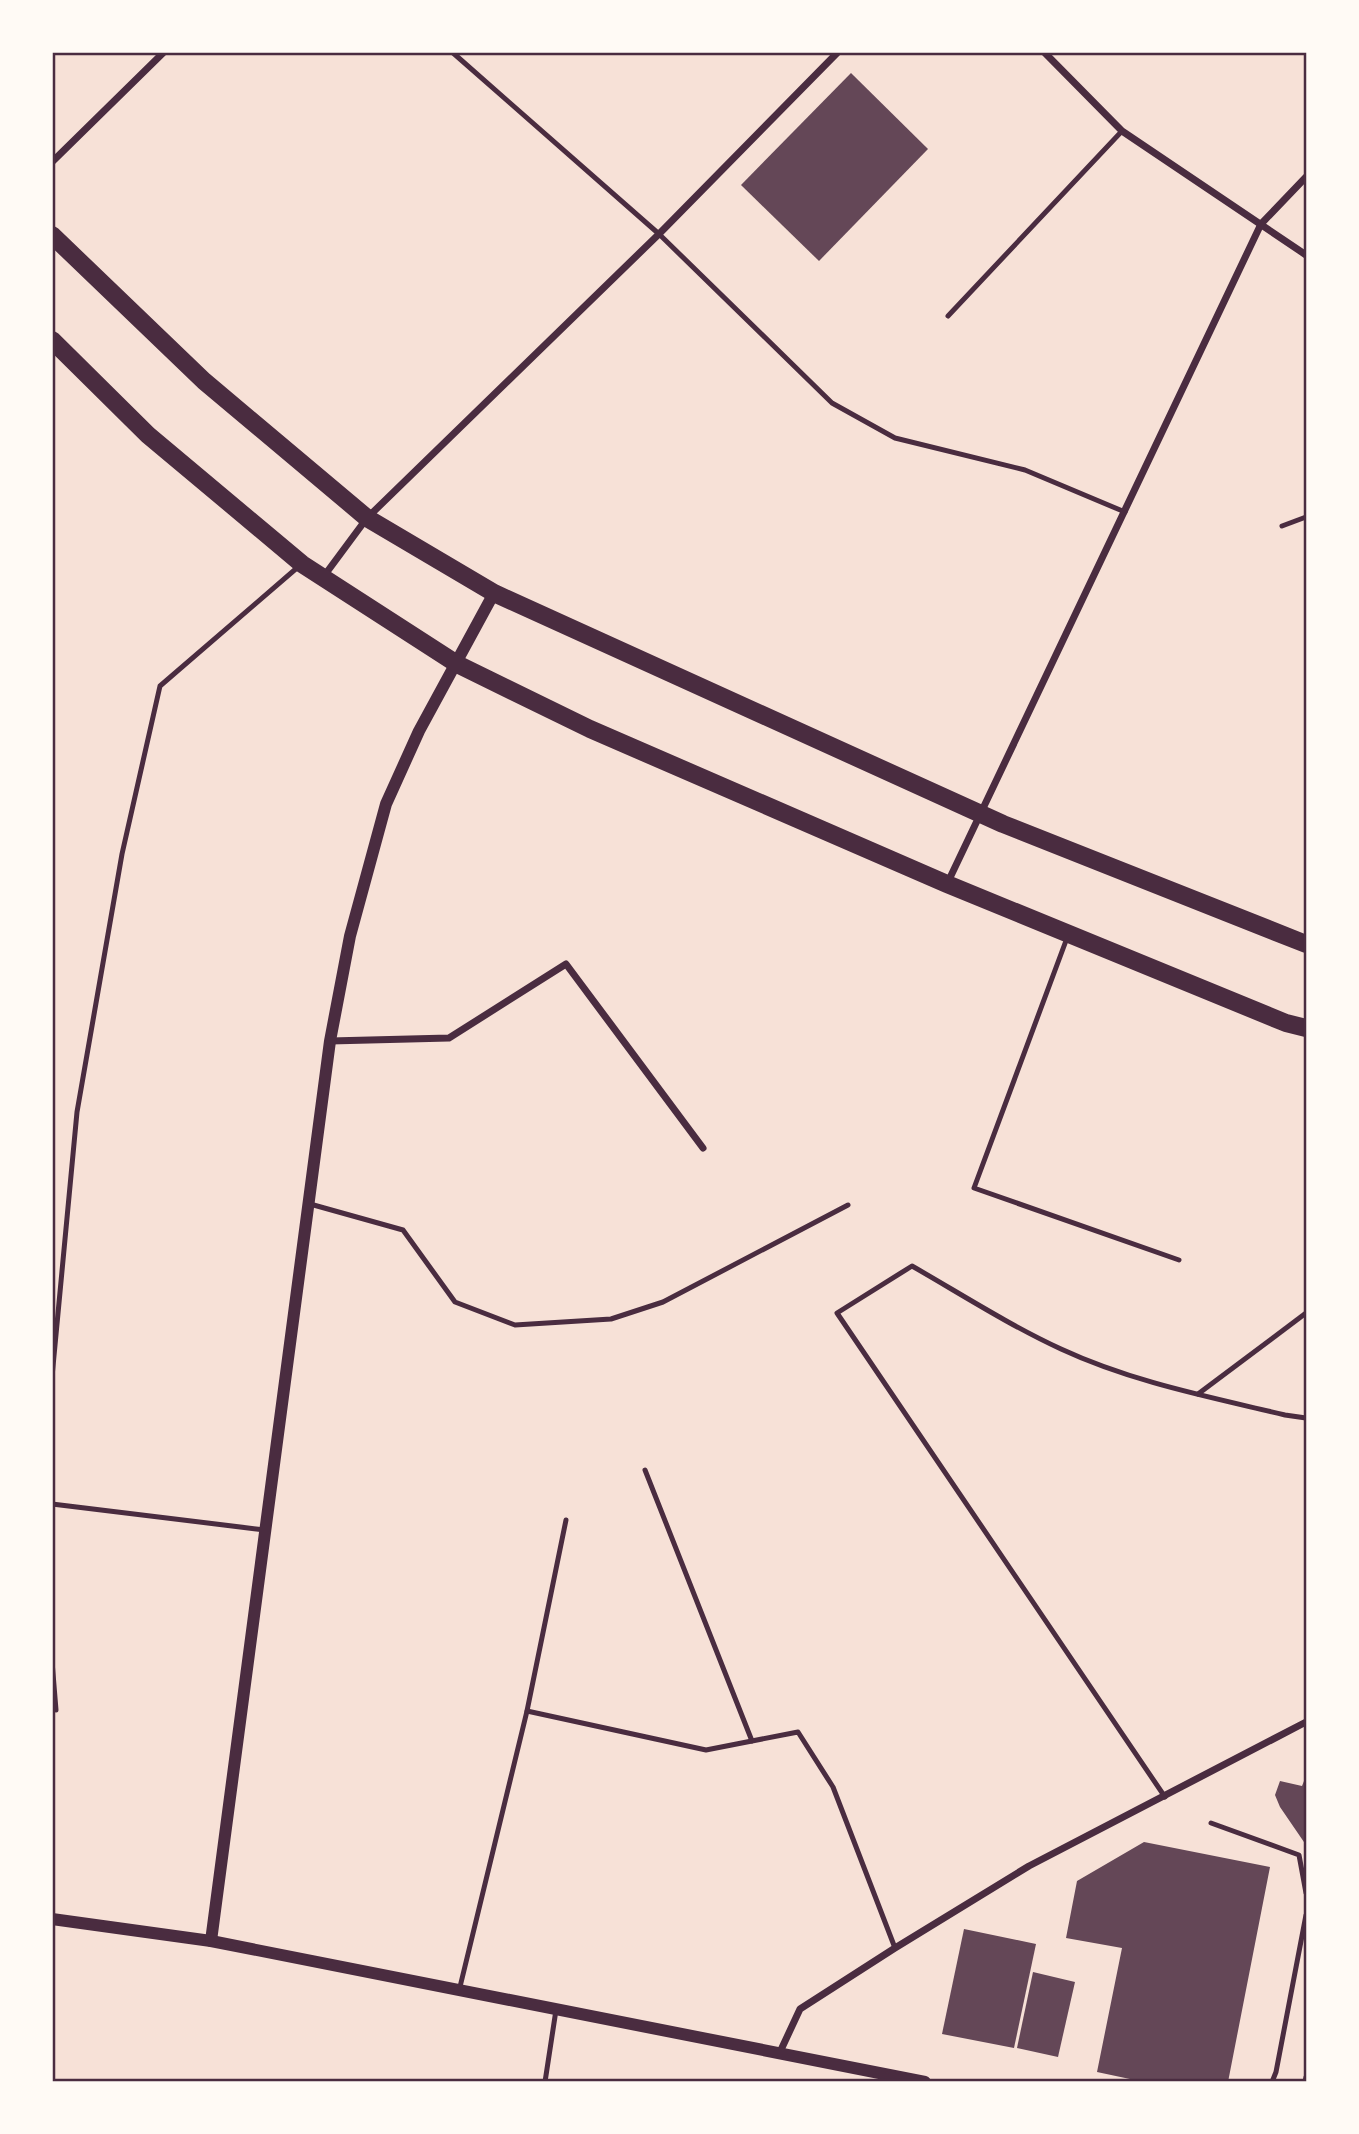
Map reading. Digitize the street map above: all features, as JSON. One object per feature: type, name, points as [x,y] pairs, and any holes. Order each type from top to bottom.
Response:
[{"type":"main road","points":[[52,235],[204,381],[368,518],[494,593],[981,815],[1307,944]]},
{"type":"main road","points":[[52,340],[148,435],[302,564],[457,664],[590,729],[947,884],[1286,1023],[1307,1028]]},
{"type":"street","points":[[52,162],[164,52]]},
{"type":"street","points":[[323,578],[368,518],[659,234],[838,52]]},
{"type":"street","points":[[1044,52],[1122,131],[1307,255]]},
{"type":"street","points":[[947,884],[1261,224],[1307,177]]},
{"type":"street","points":[[211,1941],[330,1041],[350,936],[386,804],[419,731],[494,593]]},
{"type":"street","points":[[330,1041],[449,1038],[566,964],[703,1149]]},
{"type":"street","points":[[780,2052],[800,2009],[895,1948],[1029,1866],[1307,1722]]},
{"type":"street","points":[[53,1921],[211,1941],[459,1992],[925,2081]]},
{"type":"lane","points":[[452,52],[659,234],[832,403],[895,438],[1025,470],[1125,512]]},
{"type":"lane","points":[[948,316],[1122,131]]},
{"type":"lane","points":[[1282,526],[1307,517]]},
{"type":"lane","points":[[52,1377],[77,1112],[122,854],[160,687],[302,564]]},
{"type":"lane","points":[[1069,933],[974,1188],[1179,1260]]},
{"type":"lane","points":[[309,1204],[403,1230],[455,1302],[515,1325],[611,1319],[663,1302],[848,1205]]},
{"type":"lane","points":[[1164,1797],[836,1313],[912,1266],[1061,1350],[1134,1378],[1307,1418]]},
{"type":"lane","points":[[1198,1394],[1307,1313]]},
{"type":"lane","points":[[645,1470],[752,1741]]},
{"type":"lane","points":[[52,1504],[266,1530]]},
{"type":"lane","points":[[459,1992],[527,1711],[566,1520]]},
{"type":"lane","points":[[52,1661],[56,1710]]},
{"type":"lane","points":[[527,1711],[706,1750],[798,1732],[833,1787],[895,1948]]},
{"type":"lane","points":[[1211,1823],[1299,1855],[1307,1893]]},
{"type":"lane","points":[[1272,2081],[1307,1915]]},
{"type":"lane","points":[[545,2081],[556,2010]]},
{"type":"building","points":[[851,73],[928,149],[819,261],[741,185]]},
{"type":"building","points":[[1306,1776],[1306,1845],[1275,1795],[1280,1781],[1302,1786]]},
{"type":"building","points":[[1144,1842],[1270,1867],[1228,2082],[1144,2082],[1097,2072],[1122,1948],[1066,1938],[1077,1881]]},
{"type":"building","points":[[964,1929],[1036,1944],[1014,2048],[942,2034]]},
{"type":"building","points":[[1033,1972],[1075,1982],[1058,2057],[1017,2048]]}]
